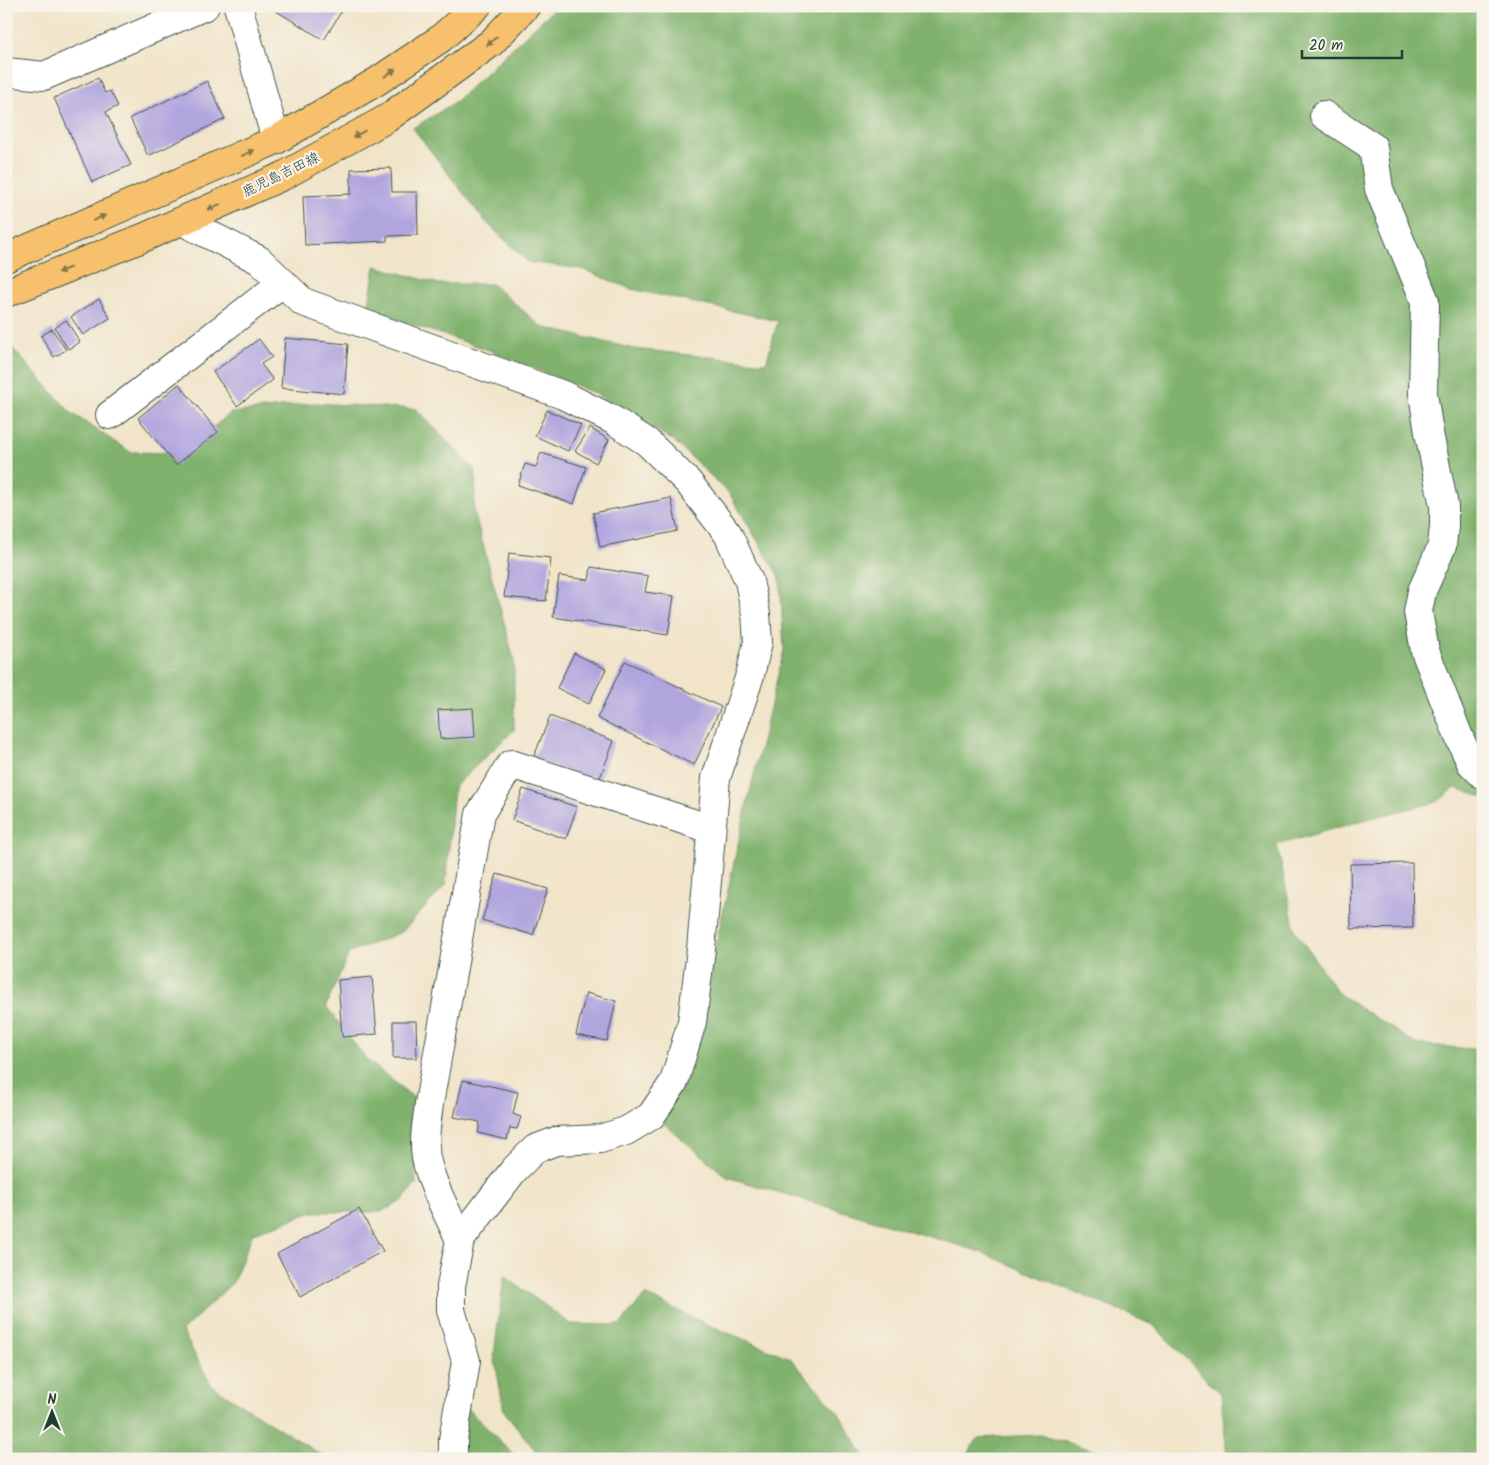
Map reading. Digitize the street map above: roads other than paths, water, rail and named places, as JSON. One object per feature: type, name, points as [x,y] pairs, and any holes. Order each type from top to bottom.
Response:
[{"type":"main road","points":[[6,258],[276,140],[384,77],[440,39],[477,6]]},
{"type":"main road","name":"鹿児島吉田線","points":[[6,293],[182,221],[283,176],[386,119],[491,43],[526,6]]},
{"type":"street","points":[[6,72],[44,76],[205,6]]},
{"type":"street","points":[[238,6],[276,140]]},
{"type":"street","points":[[1324,115],[1374,147],[1379,189],[1425,301],[1423,393],[1444,506],[1444,526],[1442,546],[1422,592],[1418,612],[1425,651],[1452,720],[1471,763],[1483,775]]},
{"type":"street","points":[[182,221],[259,260],[303,302],[563,395],[613,420],[647,442],[688,482],[728,534],[749,581],[756,614],[758,642],[750,675],[716,778],[701,949],[692,1022],[674,1082],[652,1116],[626,1131],[600,1139],[556,1141],[535,1149],[514,1170],[460,1240],[451,1286],[451,1310],[466,1361],[453,1440],[453,1459]]},
{"type":"street","points":[[110,415],[282,283]]},
{"type":"street","points":[[460,1240],[440,1197],[426,1157],[426,1133],[429,1104],[480,814],[511,764],[711,829]]}]
